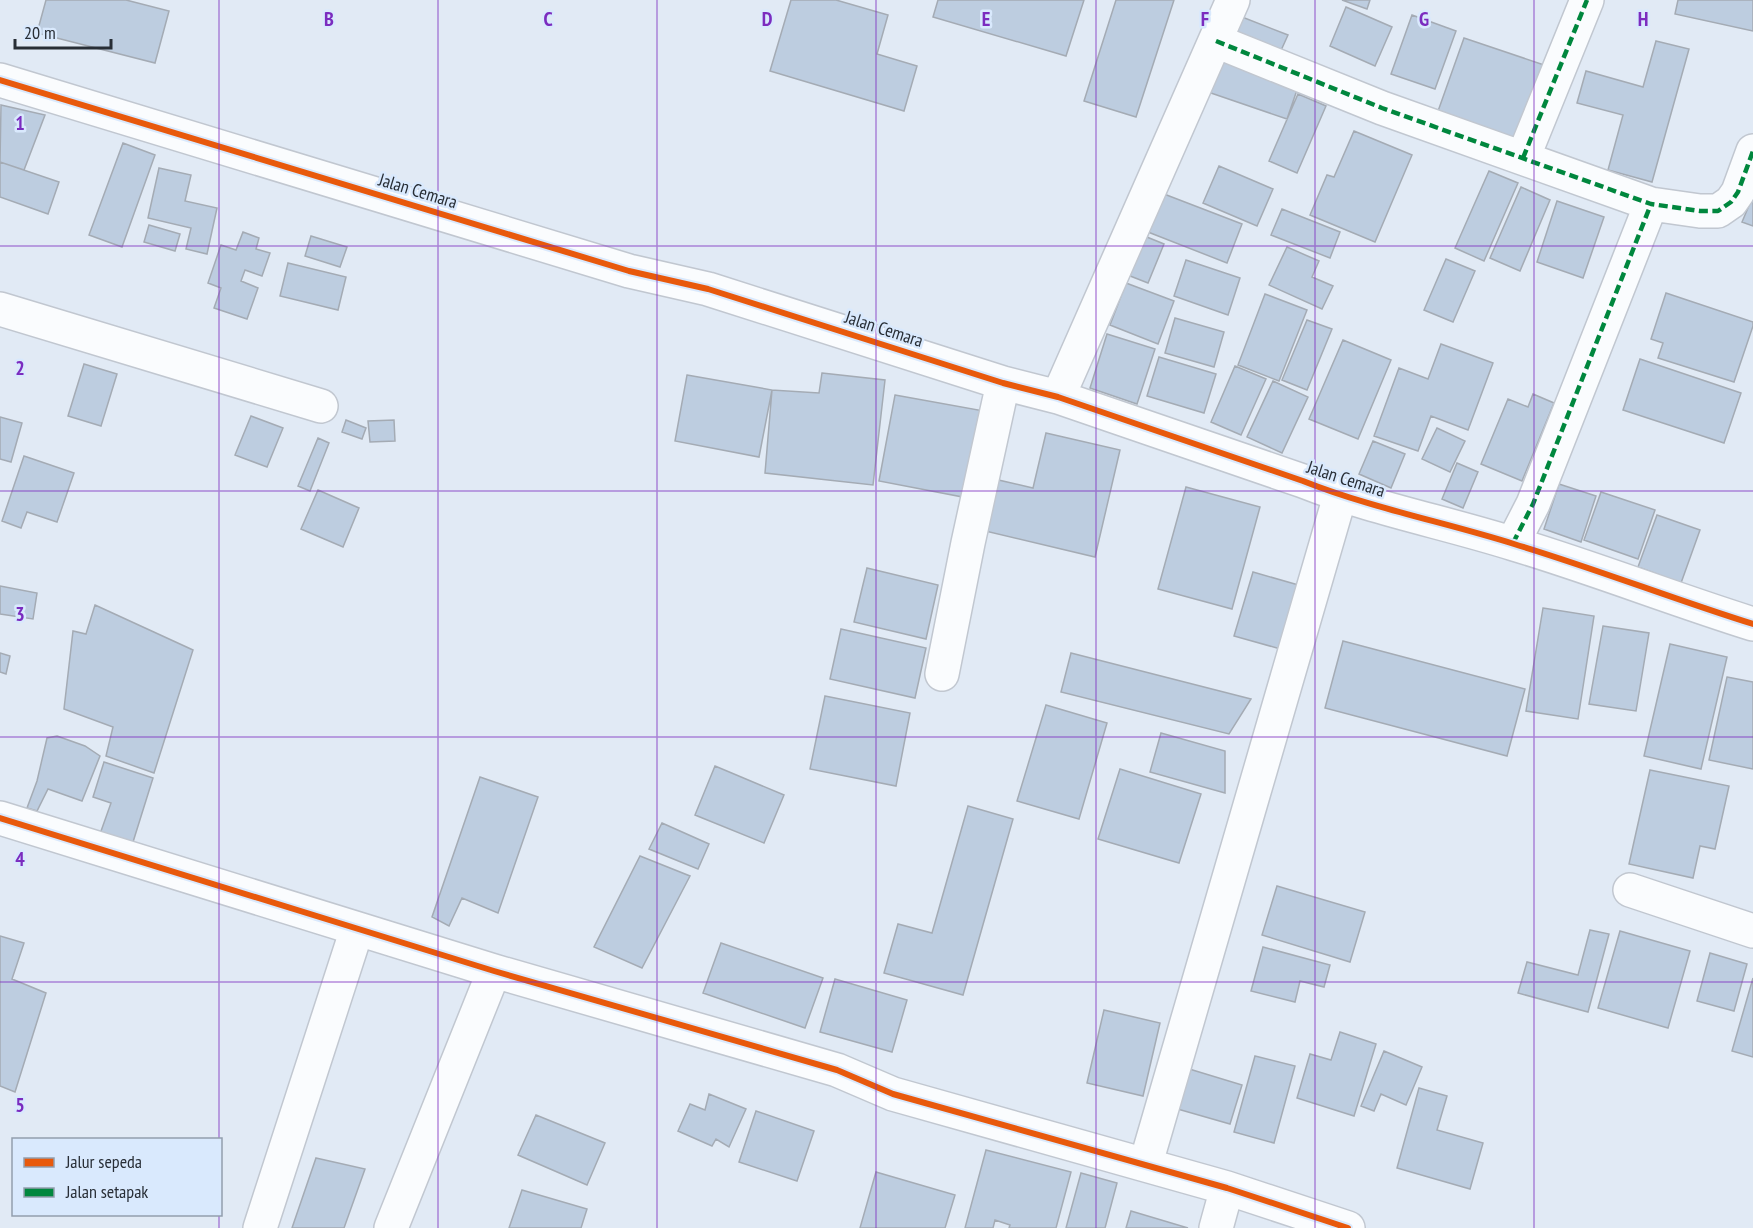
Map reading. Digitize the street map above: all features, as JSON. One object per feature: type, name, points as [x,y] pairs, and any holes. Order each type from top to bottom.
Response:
[{"type":"street","points":[[1058,397],[1233,0]]},
{"type":"street","points":[[1523,158],[1587,0]]},
{"type":"street","points":[[1216,41],[1382,108],[1651,204],[1700,211],[1718,211],[1731,202],[1738,192],[1753,152]]},
{"type":"street","name":"Jalan Cemara","points":[[0,80],[628,271],[708,289],[1004,384],[1058,397],[1303,481],[1340,496],[1513,543],[1753,624]]},
{"type":"street","points":[[1513,543],[1533,504],[1651,204]]},
{"type":"street","points":[[0,309],[321,406]]},
{"type":"street","points":[[942,674],[968,543],[1004,384]]},
{"type":"street","points":[[1146,1164],[1340,496]]},
{"type":"street","points":[[0,818],[494,971],[837,1070],[893,1094],[1146,1164],[1348,1228]]},
{"type":"street","points":[[1630,890],[1753,931]]},
{"type":"street","points":[[260,1228],[357,929]]},
{"type":"street","points":[[392,1228],[494,971]]},
{"type":"street","points":[[1216,1228],[1227,1188]]},
{"type":"building","points":[[46,0],[126,0],[169,11],[155,63],[37,33]]},
{"type":"building","points":[[791,0],[836,0],[888,15],[877,54],[917,66],[904,111],[770,71]]},
{"type":"building","points":[[938,0],[1084,0],[1066,56],[933,17]]},
{"type":"building","points":[[1116,0],[1174,0],[1136,117],[1084,101]]},
{"type":"building","points":[[1342,0],[1370,0],[1367,9]]},
{"type":"building","points":[[1678,0],[1753,0],[1753,31],[1675,14]]},
{"type":"building","points":[[1346,7],[1392,27],[1375,66],[1330,46]]},
{"type":"building","points":[[1237,15],[1288,35],[1278,57],[1228,37]]},
{"type":"building","points":[[1412,15],[1456,31],[1435,89],[1391,74]]},
{"type":"building","points":[[1464,38],[1550,67],[1524,143],[1437,114]]},
{"type":"building","points":[[1656,41],[1689,49],[1652,182],[1608,170],[1623,115],[1577,103],[1586,71],[1643,87]]},
{"type":"building","points":[[1219,59],[1298,87],[1287,119],[1208,92]]},
{"type":"building","points":[[1298,94],[1326,106],[1297,173],[1269,161]]},
{"type":"building","points":[[1,105],[45,115],[24,170],[0,162]]},
{"type":"building","points":[[1354,131],[1412,155],[1375,242],[1310,215],[1327,175],[1334,177]]},
{"type":"building","points":[[123,143],[155,155],[122,247],[89,235]]},
{"type":"building","points":[[0,162],[59,182],[48,214],[0,197]]},
{"type":"building","points":[[1219,166],[1273,189],[1257,226],[1203,203]]},
{"type":"building","points":[[159,168],[191,175],[185,201],[217,208],[207,254],[186,249],[191,228],[148,218]]},
{"type":"building","points":[[1489,171],[1518,183],[1484,261],[1455,248]]},
{"type":"building","points":[[1521,187],[1550,200],[1520,271],[1490,258]]},
{"type":"building","points":[[1164,194],[1242,224],[1227,263],[1148,232]]},
{"type":"building","points":[[1753,196],[1753,226],[1742,222]]},
{"type":"building","points":[[1557,201],[1604,217],[1583,278],[1537,262]]},
{"type":"building","points":[[1282,209],[1340,232],[1330,258],[1271,235]]},
{"type":"building","points":[[149,225],[180,234],[175,251],[144,242]]},
{"type":"building","points":[[243,232],[259,238],[256,249],[270,253],[262,276],[245,270],[241,281],[258,288],[247,319],[214,308],[221,288],[208,283],[221,245],[236,250]]},
{"type":"building","points":[[1137,233],[1164,244],[1148,283],[1120,272]]},
{"type":"building","points":[[311,236],[347,247],[340,267],[305,256]]},
{"type":"building","points":[[1287,247],[1319,261],[1312,277],[1333,286],[1322,309],[1269,285]]},
{"type":"building","points":[[1446,259],[1475,271],[1453,322],[1424,310]]},
{"type":"building","points":[[1186,260],[1240,278],[1228,315],[1174,296]]},
{"type":"building","points":[[288,263],[346,277],[338,310],[280,296]]},
{"type":"building","points":[[1126,283],[1174,301],[1158,344],[1110,325]]},
{"type":"building","points":[[1666,293],[1753,322],[1734,382],[1658,358],[1663,343],[1651,339]]},
{"type":"building","points":[[1265,294],[1307,310],[1279,381],[1238,365]]},
{"type":"building","points":[[1175,318],[1224,332],[1214,367],[1165,353]]},
{"type":"building","points":[[1307,320],[1332,329],[1307,390],[1282,380]]},
{"type":"building","points":[[1107,334],[1155,349],[1137,404],[1090,388]]},
{"type":"building","points":[[1343,340],[1391,360],[1358,439],[1309,419]]},
{"type":"building","points":[[1441,344],[1493,363],[1468,430],[1431,416],[1418,451],[1374,436],[1399,368],[1428,379]]},
{"type":"building","points":[[1159,357],[1216,374],[1204,413],[1147,396]]},
{"type":"building","points":[[1640,359],[1741,393],[1724,443],[1623,410]]},
{"type":"building","points":[[84,364],[117,374],[101,426],[68,416]]},
{"type":"building","points":[[1235,366],[1266,379],[1241,435],[1211,422]]},
{"type":"building","points":[[822,373],[885,380],[873,485],[765,473],[772,390],[819,393]]},
{"type":"building","points":[[687,375],[772,390],[759,457],[675,441]]},
{"type":"building","points":[[1273,381],[1308,397],[1282,453],[1247,437]]},
{"type":"building","points":[[1533,394],[1554,403],[1522,481],[1481,464],[1508,399],[1528,407]]},
{"type":"building","points":[[895,395],[984,411],[968,498],[879,481]]},
{"type":"building","points":[[251,416],[283,428],[267,467],[235,455]]},
{"type":"building","points":[[0,417],[22,423],[11,462],[0,459]]},
{"type":"building","points":[[346,420],[366,428],[362,439],[342,432]]},
{"type":"building","points":[[394,420],[395,441],[370,442],[368,421]]},
{"type":"building","points":[[1437,428],[1465,441],[1450,472],[1422,459]]},
{"type":"building","points":[[1046,433],[1120,450],[1095,557],[981,530],[994,479],[1033,488]]},
{"type":"building","points":[[318,438],[329,443],[310,491],[298,486]]},
{"type":"building","points":[[1373,441],[1405,454],[1391,488],[1359,474]]},
{"type":"building","points":[[24,456],[74,473],[57,522],[27,512],[21,528],[2,521]]},
{"type":"building","points":[[1457,463],[1478,472],[1463,508],[1442,499]]},
{"type":"building","points":[[1559,484],[1596,496],[1581,542],[1544,529]]},
{"type":"building","points":[[1186,487],[1260,507],[1232,609],[1158,589]]},
{"type":"building","points":[[318,490],[359,508],[343,547],[301,529]]},
{"type":"building","points":[[1601,492],[1655,510],[1638,559],[1584,540]]},
{"type":"building","points":[[1657,515],[1700,530],[1681,583],[1638,567]]},
{"type":"building","points":[[867,568],[938,585],[926,639],[854,622]]},
{"type":"building","points":[[1253,572],[1302,586],[1284,650],[1234,636]]},
{"type":"building","points":[[0,586],[37,593],[33,619],[0,614]]},
{"type":"building","points":[[95,605],[193,650],[154,773],[106,756],[113,727],[64,709],[73,631],[86,634]]},
{"type":"building","points":[[1543,608],[1594,616],[1578,719],[1526,711]]},
{"type":"building","points":[[1603,626],[1649,633],[1636,711],[1589,704]]},
{"type":"building","points":[[841,629],[926,648],[915,698],[830,679]]},
{"type":"building","points":[[1343,641],[1525,689],[1507,756],[1325,708]]},
{"type":"building","points":[[1670,644],[1727,657],[1701,769],[1644,756]]},
{"type":"building","points":[[0,653],[10,656],[6,674],[0,672]]},
{"type":"building","points":[[1071,653],[1251,699],[1229,734],[1061,692]]},
{"type":"building","points":[[1727,677],[1753,682],[1753,769],[1709,760]]},
{"type":"building","points":[[825,696],[910,713],[896,786],[810,769]]},
{"type":"building","points":[[1046,705],[1107,723],[1079,819],[1017,801]]},
{"type":"building","points":[[1161,733],[1225,751],[1225,793],[1150,772]]},
{"type":"building","points":[[57,736],[85,746],[100,756],[82,801],[48,789],[37,811],[27,808],[37,781],[47,738]]},
{"type":"building","points":[[104,762],[153,778],[133,842],[100,834],[111,803],[93,797]]},
{"type":"building","points":[[715,766],[784,795],[764,843],[695,815]]},
{"type":"building","points":[[1120,769],[1201,794],[1179,863],[1098,839]]},
{"type":"building","points":[[1650,770],[1729,786],[1715,849],[1700,846],[1693,878],[1629,864]]},
{"type":"building","points":[[480,777],[538,797],[498,913],[462,898],[449,926],[432,917]]},
{"type":"building","points":[[968,806],[1013,819],[963,995],[884,973],[898,924],[932,933]]},
{"type":"building","points":[[662,823],[709,844],[698,869],[649,849]]},
{"type":"building","points":[[640,856],[690,876],[642,968],[594,947]]},
{"type":"building","points":[[1277,886],[1365,912],[1350,962],[1262,935]]},
{"type":"building","points":[[1590,930],[1609,934],[1588,1012],[1518,993],[1527,962],[1578,975]]},
{"type":"building","points":[[1620,931],[1690,951],[1668,1028],[1598,1008]]},
{"type":"building","points":[[0,936],[24,943],[12,979],[46,993],[15,1092],[0,1086]]},
{"type":"building","points":[[721,943],[823,978],[805,1028],[703,993]]},
{"type":"building","points":[[1263,947],[1330,965],[1324,987],[1300,981],[1295,1002],[1251,991]]},
{"type":"building","points":[[1710,953],[1747,964],[1734,1011],[1697,1001]]},
{"type":"building","points":[[1753,978],[1753,1057],[1732,1051]]},
{"type":"building","points":[[835,979],[907,1000],[892,1052],[820,1032]]},
{"type":"building","points":[[1104,1010],[1160,1023],[1143,1096],[1087,1083]]},
{"type":"building","points":[[1340,1032],[1376,1044],[1354,1116],[1297,1098],[1310,1054],[1331,1060]]},
{"type":"building","points":[[1384,1051],[1422,1067],[1406,1105],[1381,1094],[1374,1111],[1361,1106]]},
{"type":"building","points":[[1255,1056],[1295,1066],[1274,1143],[1234,1132]]},
{"type":"building","points":[[1186,1068],[1242,1085],[1230,1124],[1174,1108]]},
{"type":"building","points":[[1419,1088],[1447,1096],[1437,1130],[1483,1143],[1470,1189],[1397,1168]]},
{"type":"building","points":[[709,1094],[746,1109],[729,1147],[716,1139],[712,1146],[678,1131],[690,1104],[705,1110]]},
{"type":"building","points":[[756,1111],[814,1131],[797,1181],[739,1162]]},
{"type":"building","points":[[536,1115],[605,1143],[587,1185],[518,1155]]},
{"type":"building","points":[[986,1150],[1071,1172],[1056,1228],[1009,1228],[1010,1225],[995,1220],[993,1228],[965,1228]]},
{"type":"building","points":[[316,1158],[365,1169],[344,1228],[292,1228]]},
{"type":"building","points":[[876,1172],[955,1195],[945,1228],[860,1228]]},
{"type":"building","points":[[1081,1173],[1117,1183],[1105,1228],[1066,1228]]},
{"type":"building","points":[[522,1190],[587,1209],[581,1228],[509,1228]]},
{"type":"building","points":[[1131,1211],[1188,1228],[1126,1228]]},
{"type":"marked path","points":[[1523,158],[1587,0]]},
{"type":"marked path","points":[[1216,41],[1382,108],[1651,204],[1700,211],[1718,211],[1731,202],[1738,192],[1753,151]]},
{"type":"marked path","points":[[1513,543],[1533,504],[1651,204]]},
{"type":"cycle path","points":[[0,80],[629,271],[708,289],[1003,383],[1058,397],[1355,499],[1544,553],[1753,624]]},
{"type":"cycle path","points":[[0,818],[494,971],[837,1070],[893,1094],[1227,1188],[1348,1228]]}]
